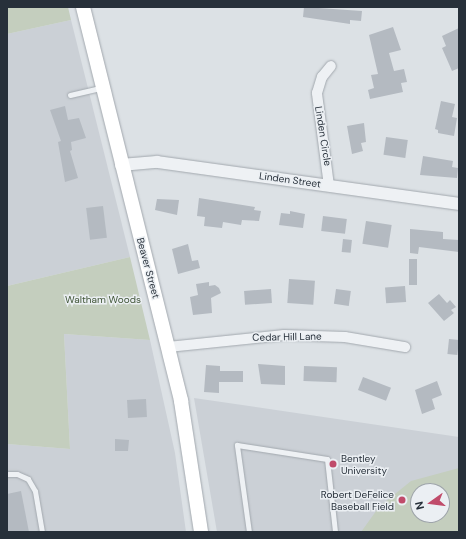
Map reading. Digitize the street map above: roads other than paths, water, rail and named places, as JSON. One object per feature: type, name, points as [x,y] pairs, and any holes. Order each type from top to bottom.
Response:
[{"type":"main road","name":"Beaver Street","points":[[83,7],[121,165],[168,347],[188,438],[201,532]]},
{"type":"street","name":"Linden Circle","points":[[329,186],[317,93],[322,77],[331,66]]},
{"type":"street","name":"Linden Street","points":[[121,165],[156,162],[459,204]]},
{"type":"street","name":"Cedar Hill Lane","points":[[168,347],[284,335],[346,337],[405,347]]},
{"type":"lane","points":[[70,95],[102,87]]},
{"type":"lane","points":[[249,532],[237,445],[327,459],[335,532]]},
{"type":"lane","points":[[7,474],[17,474],[28,478],[35,491],[42,532]]},
{"type":"place","name":"Bentley University","points":[[333,464]]},
{"type":"place","name":"Robert DeFelice Baseball Field","points":[[402,500]]},
{"type":"park label","name":"Waltham Woods","points":[[103,300]]}]
